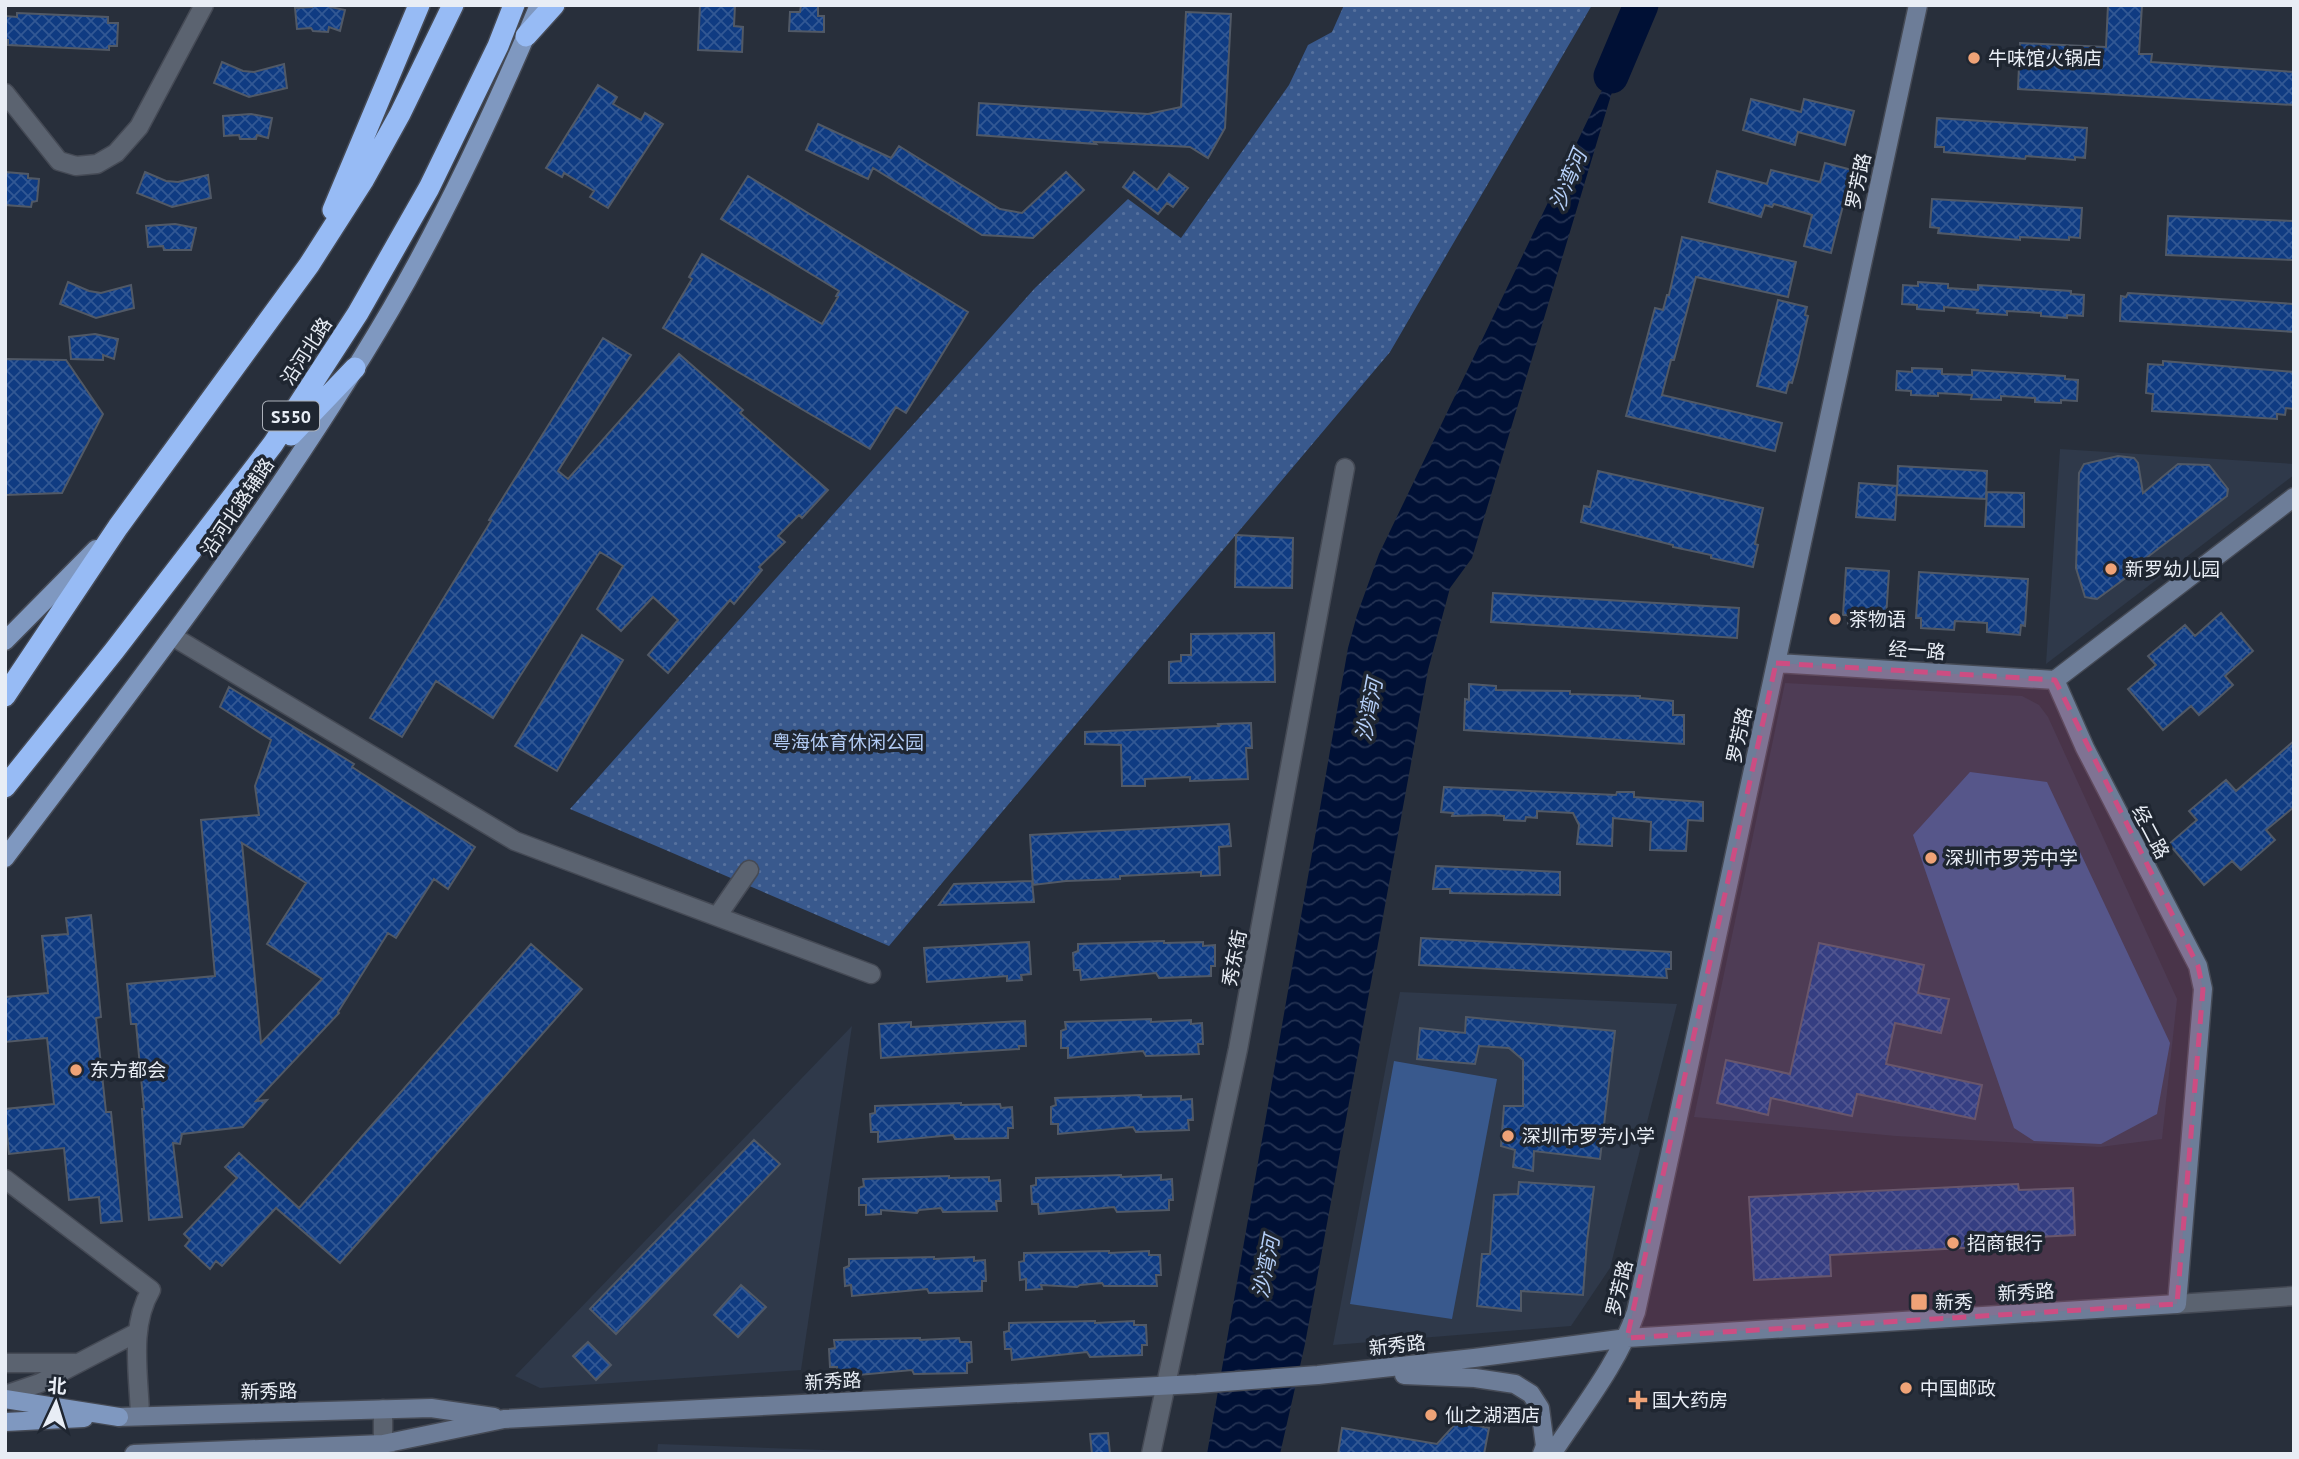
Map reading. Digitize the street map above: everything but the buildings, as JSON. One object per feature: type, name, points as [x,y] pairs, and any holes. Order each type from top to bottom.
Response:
[{"type":"highway","points":[[5,696],[118,527],[309,265],[364,179],[400,114],[453,5]]},
{"type":"highway","name":"沿河北路","points":[[5,788],[273,444],[358,313],[429,188],[498,46],[514,5]]},
{"type":"highway","points":[[526,36],[554,5]]},
{"type":"highway","points":[[309,265],[418,7]]},
{"type":"highway","points":[[239,489],[355,368]]},
{"type":"main road","name":"沿河北路辅路","points":[[5,858],[247,532],[355,368],[447,209],[540,5]]},
{"type":"main road","name":"罗芳路","points":[[1552,1454],[1607,1372],[1627,1338],[1636,1312],[1918,5]]},
{"type":"main road","points":[[2055,680],[2294,496]]},
{"type":"main road","points":[[5,640],[118,527]]},
{"type":"main road","name":"经一路","points":[[1776,663],[2055,680]]},
{"type":"main road","name":"经二路","points":[[2055,680],[2085,748],[2198,966],[2203,989],[2177,1304]]},
{"type":"main road","name":"新秀路","points":[[134,1454],[385,1449],[504,1419],[1197,1384],[1474,1359],[1627,1338],[2177,1304]]},
{"type":"main road","points":[[1338,1373],[1475,1378],[1515,1384],[1531,1394],[1540,1408],[1545,1446],[1542,1454]]},
{"type":"main road","points":[[5,1397],[119,1417]]},
{"type":"main road","name":"新秀路","points":[[119,1417],[431,1408],[504,1419]]},
{"type":"main road","points":[[5,1422],[119,1417]]},
{"type":"street","points":[[5,93],[59,161],[76,166],[97,164],[116,153],[139,127],[204,5]]},
{"type":"street","name":"秀东街","points":[[1151,1454],[1238,1049],[1345,468]]},
{"type":"street","points":[[172,636],[515,841],[871,974]]},
{"type":"street","points":[[718,915],[749,870]]},
{"type":"street","points":[[5,1179],[151,1290],[139,1314],[140,1416]]},
{"type":"street","name":"新秀路","points":[[2177,1304],[2294,1296]]},
{"type":"street","points":[[5,1397],[138,1332]]},
{"type":"street","points":[[5,1363],[79,1363]]},
{"type":"street","points":[[383,1409],[385,1449]]},
{"type":"highlighted area","points":[[1776,663],[2055,680],[2198,966],[2203,989],[2177,1304],[1627,1338]]},
{"type":"shaded area","name":"新罗幼儿园","points":[[2060,449],[2294,464],[2294,475],[2046,664]]},
{"type":"shaded area","name":"深圳市罗芳中学","points":[[1785,683],[2022,696],[2039,705],[2048,717],[2177,999],[2162,1139],[2100,1147],[1896,1136],[1694,1117]]},
{"type":"shaded area","name":"深圳市罗芳小学","points":[[1400,992],[1677,1004],[1610,1268],[1571,1326],[1333,1345]]},
{"type":"shaded area","points":[[852,1026],[801,1370],[540,1388],[515,1376]]},
{"type":"shaded area","points":[[658,1444],[933,1454],[657,1454]]},
{"type":"green space","name":"粤海体育休闲公园","points":[[1344,5],[1592,5],[1390,352],[889,946],[570,809],[1035,288],[1128,199],[1181,238],[1289,85],[1308,45],[1332,32]]},
{"type":"green space","points":[[1970,772],[2047,782],[2170,1043],[2157,1114],[2101,1144],[2034,1141],[2014,1128],[1913,835]]},
{"type":"green space","points":[[1394,1061],[1497,1079],[1452,1319],[1350,1304]]},
{"type":"water","points":[[1630,32],[1472,558],[1450,588],[1428,670],[1305,1344],[1280,1454],[1207,1454],[1348,648],[1357,615],[1379,554]]},
{"type":"waterway","name":"沙湾河","points":[[1611,76],[1641,5]]},
{"type":"place","name":"牛味馆火锅店","points":[[1974,58]]},
{"type":"place","name":"新罗幼儿园","points":[[2111,569]]},
{"type":"place","name":"茶物语","points":[[1835,619]]},
{"type":"place","name":"深圳市罗芳中学","points":[[1931,858]]},
{"type":"place","name":"东方都会","points":[[76,1070]]},
{"type":"place","name":"深圳市罗芳小学","points":[[1508,1136]]},
{"type":"place","name":"招商银行","points":[[1953,1243]]},
{"type":"place","name":"新秀","points":[[1919,1302]]},
{"type":"place","name":"中国邮政","points":[[1906,1388]]},
{"type":"place","name":"国大药房","points":[[1638,1400]]},
{"type":"place","name":"仙之湖酒店","points":[[1431,1415]]}]
